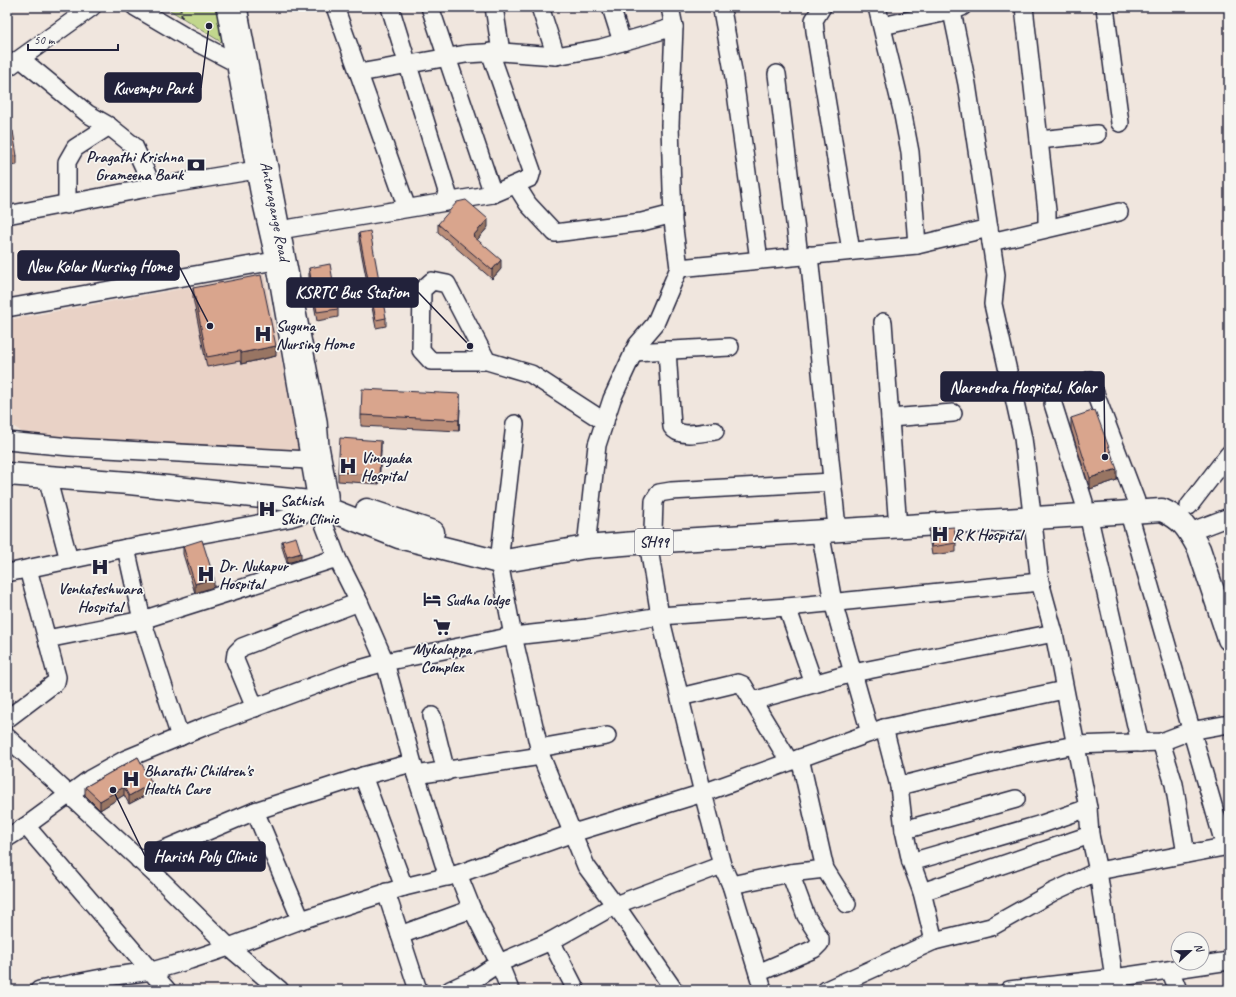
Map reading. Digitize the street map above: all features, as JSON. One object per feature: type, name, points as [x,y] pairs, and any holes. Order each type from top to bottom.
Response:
[{"type":"main road","name":"SH99","points":[[7,464],[31,464],[321,504],[460,542],[499,556],[586,542],[651,537],[828,525],[923,524],[1032,512],[1170,501],[1189,506]]},
{"type":"main road","name":"SH99","points":[[7,474],[129,483],[321,504]]},
{"type":"main road","name":"SH99","points":[[1132,505],[1162,510],[1176,516],[1186,525],[1199,549],[1229,639]]},
{"type":"main road","points":[[1189,506],[1212,553],[1229,602]]},
{"type":"main road","name":"SH99","points":[[828,525],[897,515],[1032,512]]},
{"type":"street","points":[[7,68],[92,7]]},
{"type":"street","points":[[136,7],[186,36],[241,62]]},
{"type":"street","name":"Antaragange Road","points":[[225,7],[241,62],[280,230],[280,260],[309,460],[321,504]]},
{"type":"street","name":"Antaragange Road","points":[[238,7],[241,62],[256,170],[280,260],[318,421],[321,504]]},
{"type":"street","points":[[335,7],[360,73],[407,208]]},
{"type":"street","points":[[390,7],[450,201]]},
{"type":"street","points":[[430,7],[493,194]]},
{"type":"street","points":[[280,230],[493,194],[530,178],[532,171],[496,52],[494,7]]},
{"type":"street","points":[[611,7],[622,42]]},
{"type":"street","points":[[586,542],[597,445],[612,399],[636,345],[655,324],[679,268],[673,214],[670,125],[674,27],[670,7]]},
{"type":"street","points":[[822,7],[814,20],[815,31],[851,251]]},
{"type":"street","points":[[877,7],[910,152],[918,245]]},
{"type":"street","points":[[1024,7],[1048,211],[1047,227]]},
{"type":"street","points":[[1105,7],[1120,123]]},
{"type":"street","points":[[545,8],[556,56]]},
{"type":"street","points":[[882,26],[955,8],[996,276],[993,304],[1023,438],[1040,582],[1054,633],[1088,808],[1090,835],[1098,871],[1116,984]]},
{"type":"street","points":[[722,10],[733,71],[759,260]]},
{"type":"street","points":[[360,73],[408,63],[496,52],[556,56],[601,48],[674,27]]},
{"type":"street","points":[[21,59],[88,114],[109,126],[134,146],[153,187]]},
{"type":"street","points":[[777,74],[804,256],[832,482],[828,525],[833,602],[853,673],[899,786],[904,830],[911,862],[922,892],[934,940]]},
{"type":"street","points":[[67,205],[66,162],[75,148],[109,126]]},
{"type":"street","points":[[1039,140],[1097,134]]},
{"type":"street","points":[[7,215],[67,205],[153,187],[256,170]]},
{"type":"street","points":[[516,185],[528,204],[555,233],[642,222],[673,214]]},
{"type":"street","points":[[679,268],[918,245],[1047,227],[1119,212]]},
{"type":"street","points":[[7,308],[280,260]]},
{"type":"street","points":[[487,361],[447,284],[432,281],[422,290],[421,350],[431,361],[487,361],[531,374],[605,422]]},
{"type":"street","points":[[883,322],[897,515]]},
{"type":"street","points":[[633,352],[730,347]]},
{"type":"street","points":[[667,350],[672,427],[676,432],[682,434],[715,431]]},
{"type":"street","points":[[826,990],[934,940],[991,927],[1053,892],[1098,871],[1227,846],[1190,731],[1132,505],[1090,380]]},
{"type":"street","points":[[1053,404],[1086,508],[1140,744]]},
{"type":"street","points":[[890,418],[953,413]]},
{"type":"street","points":[[515,424],[499,556],[513,636],[540,752],[586,866],[615,905],[667,988]]},
{"type":"street","points":[[7,441],[70,448],[309,460]]},
{"type":"street","points":[[1189,506],[1226,460]]},
{"type":"street","points":[[47,477],[69,560]]},
{"type":"street","points":[[764,990],[731,885],[722,865],[660,616],[651,537],[654,500],[659,493],[671,491],[832,482]]},
{"type":"street","points":[[7,573],[126,548],[290,518],[306,513],[321,504],[337,558],[360,602],[385,662],[414,769],[453,875],[499,963],[510,990]]},
{"type":"street","points":[[1200,528],[1229,516]]},
{"type":"street","points":[[126,548],[142,620],[180,737]]},
{"type":"street","points":[[48,643],[52,638],[142,620],[337,558]]},
{"type":"street","points":[[7,719],[56,682],[57,677],[28,569]]},
{"type":"street","points":[[7,838],[70,796],[90,779],[126,759],[353,671],[385,662],[513,636],[586,628],[660,616],[786,607],[1040,582]]},
{"type":"street","points":[[255,708],[235,660],[236,652],[242,647],[360,602]]},
{"type":"street","points":[[786,607],[814,684]]},
{"type":"street","points":[[752,701],[853,673],[1054,633]]},
{"type":"street","points":[[680,697],[738,683],[743,685],[752,701],[794,760],[825,869],[847,904]]},
{"type":"street","points":[[39,990],[109,983],[152,971],[229,947],[301,920],[386,892],[453,875],[573,833],[703,793],[877,730],[1064,690]]},
{"type":"street","points":[[432,716],[446,772]]},
{"type":"street","points":[[899,786],[1010,758],[1075,745],[1140,744],[1161,742],[1190,731],[1229,724]]},
{"type":"street","points":[[139,860],[255,811],[362,776],[414,769],[446,772],[607,736]]},
{"type":"street","points":[[7,737],[139,860],[229,947],[280,990]]},
{"type":"street","points":[[1161,742],[1174,784],[1186,854]]},
{"type":"street","points":[[362,776],[404,887]]},
{"type":"street","points":[[904,830],[1016,799]]},
{"type":"street","points":[[911,862],[1042,824],[1088,808]]},
{"type":"street","points":[[255,811],[301,920]]},
{"type":"street","points":[[26,826],[167,990]]},
{"type":"street","points":[[922,892],[1090,835]]},
{"type":"street","points":[[450,990],[478,984],[499,963],[551,941],[615,905],[722,865]]},
{"type":"street","points":[[731,885],[790,873],[825,869]]},
{"type":"street","points":[[758,973],[814,949],[820,943],[820,938],[806,916],[790,873]]},
{"type":"street","points":[[386,892],[418,990]]},
{"type":"street","points":[[400,935],[472,909]]},
{"type":"street","points":[[551,941],[576,990]]},
{"type":"street","points":[[1210,964],[1229,961]]},
{"type":"street","points":[[1009,990],[1116,984],[1170,970]]},
{"type":"street","points":[[1170,971],[1178,990]]},
{"type":"shaded area","points":[[264,274],[300,452],[29,437],[7,422],[7,320]]},
{"type":"green space","points":[[165,7],[219,7],[226,45]]},
{"type":"building","points":[[13,131],[17,156],[7,157],[7,132]]},
{"type":"building","points":[[466,200],[488,219],[473,236],[501,260],[492,270],[438,224],[457,202]]},
{"type":"building","points":[[370,231],[386,318],[376,320],[359,233]]},
{"type":"building","points":[[330,264],[338,309],[317,312],[309,268]]},
{"type":"building","points":[[261,275],[276,346],[241,353],[240,351],[207,357],[193,288]]},
{"type":"building","points":[[362,389],[460,394],[459,420],[361,415]]},
{"type":"building","points":[[1095,410],[1117,469],[1090,478],[1071,418]]},
{"type":"building","points":[[340,438],[381,441],[379,475],[338,472]]},
{"type":"building","points":[[258,503],[273,505],[258,508]]},
{"type":"building","points":[[954,527],[956,543],[932,547],[929,529]]},
{"type":"building","points":[[296,537],[301,553],[287,557],[282,541]]},
{"type":"building","points":[[202,540],[214,578],[195,584],[183,546]]},
{"type":"building","points":[[138,757],[152,783],[129,796],[124,787],[100,801],[85,787]]},
{"type":"place","name":"Kuvempu Park","points":[[209,26]]},
{"type":"place","name":"Pragathi Krishna Grameena Bank","points":[[196,165]]},
{"type":"place","name":"New Kolar Nursing Home","points":[[210,326]]},
{"type":"place","name":"Suguna Nursing Home","points":[[263,334]]},
{"type":"place","name":"KSRTC Bus Station","points":[[470,346]]},
{"type":"place","name":"Narendra Hospital, Kolar","points":[[1105,457]]},
{"type":"place","name":"Vinayaka Hospital","points":[[348,466]]},
{"type":"place","name":"Sathish Skin Clinic","points":[[267,509]]},
{"type":"place","name":"R K Hospital","points":[[940,534]]},
{"type":"place","name":"Venkateshwara Hospital","points":[[100,567]]},
{"type":"place","name":"Dr. Nukapur Hospital","points":[[206,574]]},
{"type":"place","name":"Sudha lodge","points":[[432,599]]},
{"type":"place","name":"Mykalappa Complex","points":[[442,627]]},
{"type":"place","name":"Bharathi Children's Health Care","points":[[131,779]]},
{"type":"place","name":"Harish Poly Clinic","points":[[113,790]]}]
